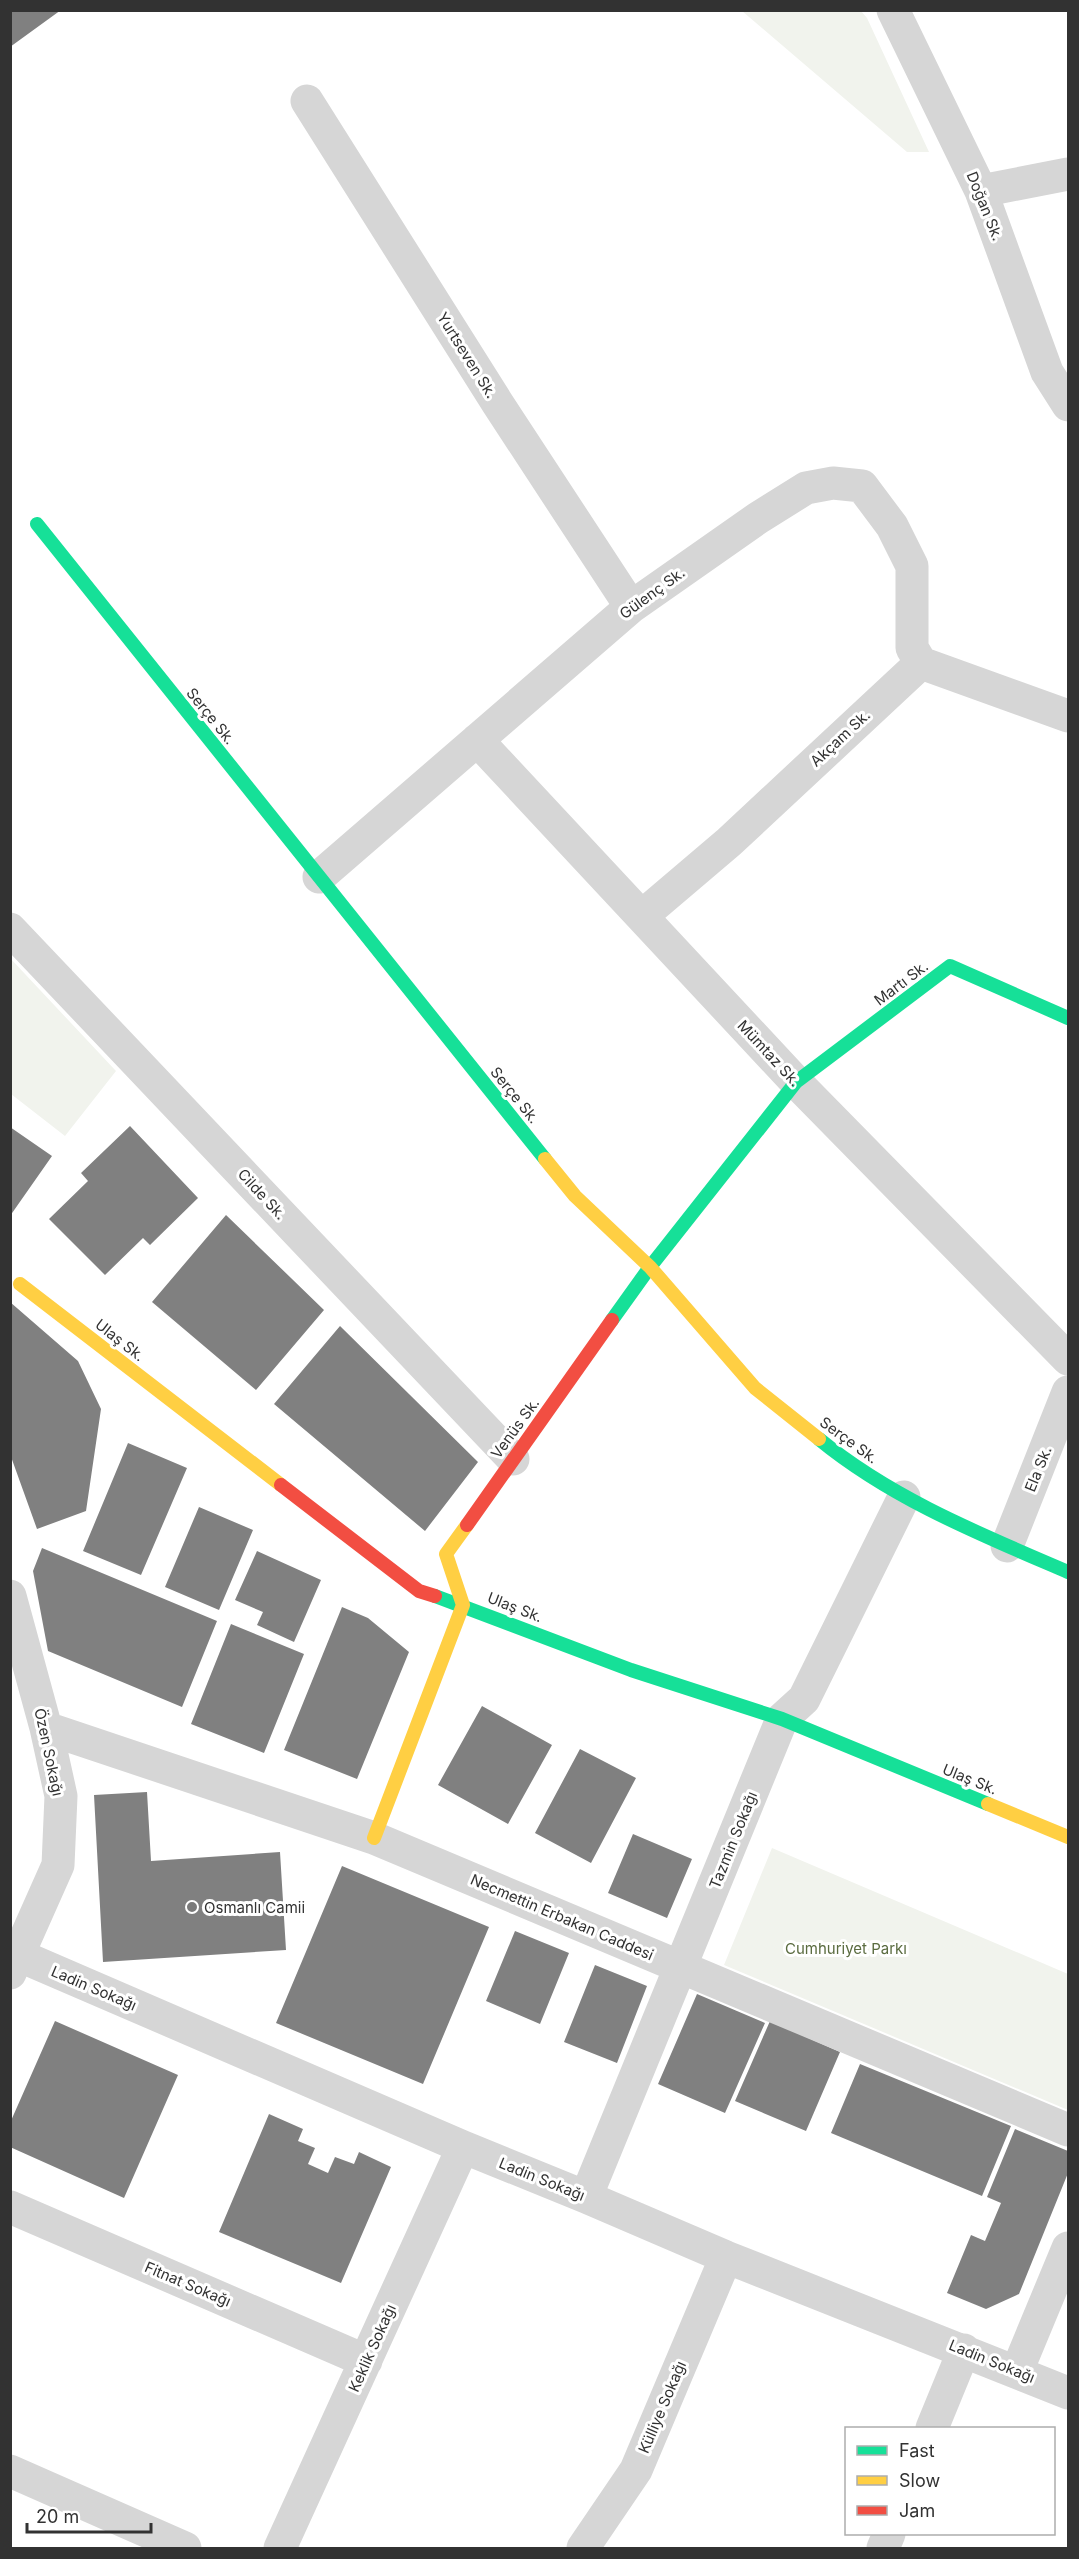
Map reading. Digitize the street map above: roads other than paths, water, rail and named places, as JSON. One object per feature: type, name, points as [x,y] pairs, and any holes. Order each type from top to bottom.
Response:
[{"type":"street","name":"Doğan Sk.","points":[[893,10],[981,190],[1047,372],[1068,405]]},
{"type":"street","name":"Yurtseven Sk.","points":[[307,101],[498,404],[631,607]]},
{"type":"street","points":[[981,190],[1068,174]]},
{"type":"street","name":"Gülenç Sk.","points":[[319,877],[631,607],[758,518],[806,488],[833,483],[862,486],[892,526],[912,566],[912,648],[921,663]]},
{"type":"street","name":"Serçe Sk.","points":[[37,524],[575,1196],[650,1268],[755,1388],[837,1454],[904,1497],[1068,1572]]},
{"type":"street","points":[[921,663],[1068,716]]},
{"type":"street","name":"Akçam Sk.","points":[[642,916],[729,842],[921,663]]},
{"type":"street","name":"Mümtaz Sk.","points":[[477,740],[796,1082],[1068,1359]]},
{"type":"street","name":"Cilde Sk.","points":[[10,929],[513,1459]]},
{"type":"street","name":"Martı Sk.","points":[[796,1082],[950,966],[1068,1018]]},
{"type":"street","name":"Venüs Sk.","points":[[463,1605],[446,1554],[650,1268],[796,1082]]},
{"type":"street","name":"Ulaş Sk.","points":[[20,1284],[419,1591],[463,1605],[631,1670],[782,1719],[1068,1837]]},
{"type":"street","name":"Ela Sk.","points":[[1007,1546],[1068,1392]]},
{"type":"street","name":"Tazmin Sokağı","points":[[586,2196],[782,1719],[804,1699],[904,1497]]},
{"type":"street","name":"Özen Sokağı","points":[[10,1596],[46,1728],[61,1796],[58,1865],[14,1964]]},
{"type":"street","points":[[374,1838],[463,1605]]},
{"type":"street","name":"Necmettin Erbakan Caddesi","points":[[46,1728],[374,1838],[1068,2130]]},
{"type":"street","name":"Ladin Sokağı","points":[[14,1964],[586,2196],[726,2257],[1068,2392]]},
{"type":"street","name":"Keklik Sokağı","points":[[280,2548],[463,2147]]},
{"type":"street","name":"Fitnat Sokağı","points":[[10,2207],[366,2361]]},
{"type":"street","points":[[1017,2371],[1068,2248]]},
{"type":"street","name":"Külliye Sokağı","points":[[583,2548],[636,2470],[726,2257]]},
{"type":"street","points":[[932,2427],[964,2350]]},
{"type":"street","points":[[10,2471],[185,2548]]},
{"type":"place","name":"Osmanlı Camii","points":[[192,1907]]},
{"type":"park label","name":"Cumhuriyet Parkı","points":[[846,1948]]}]
